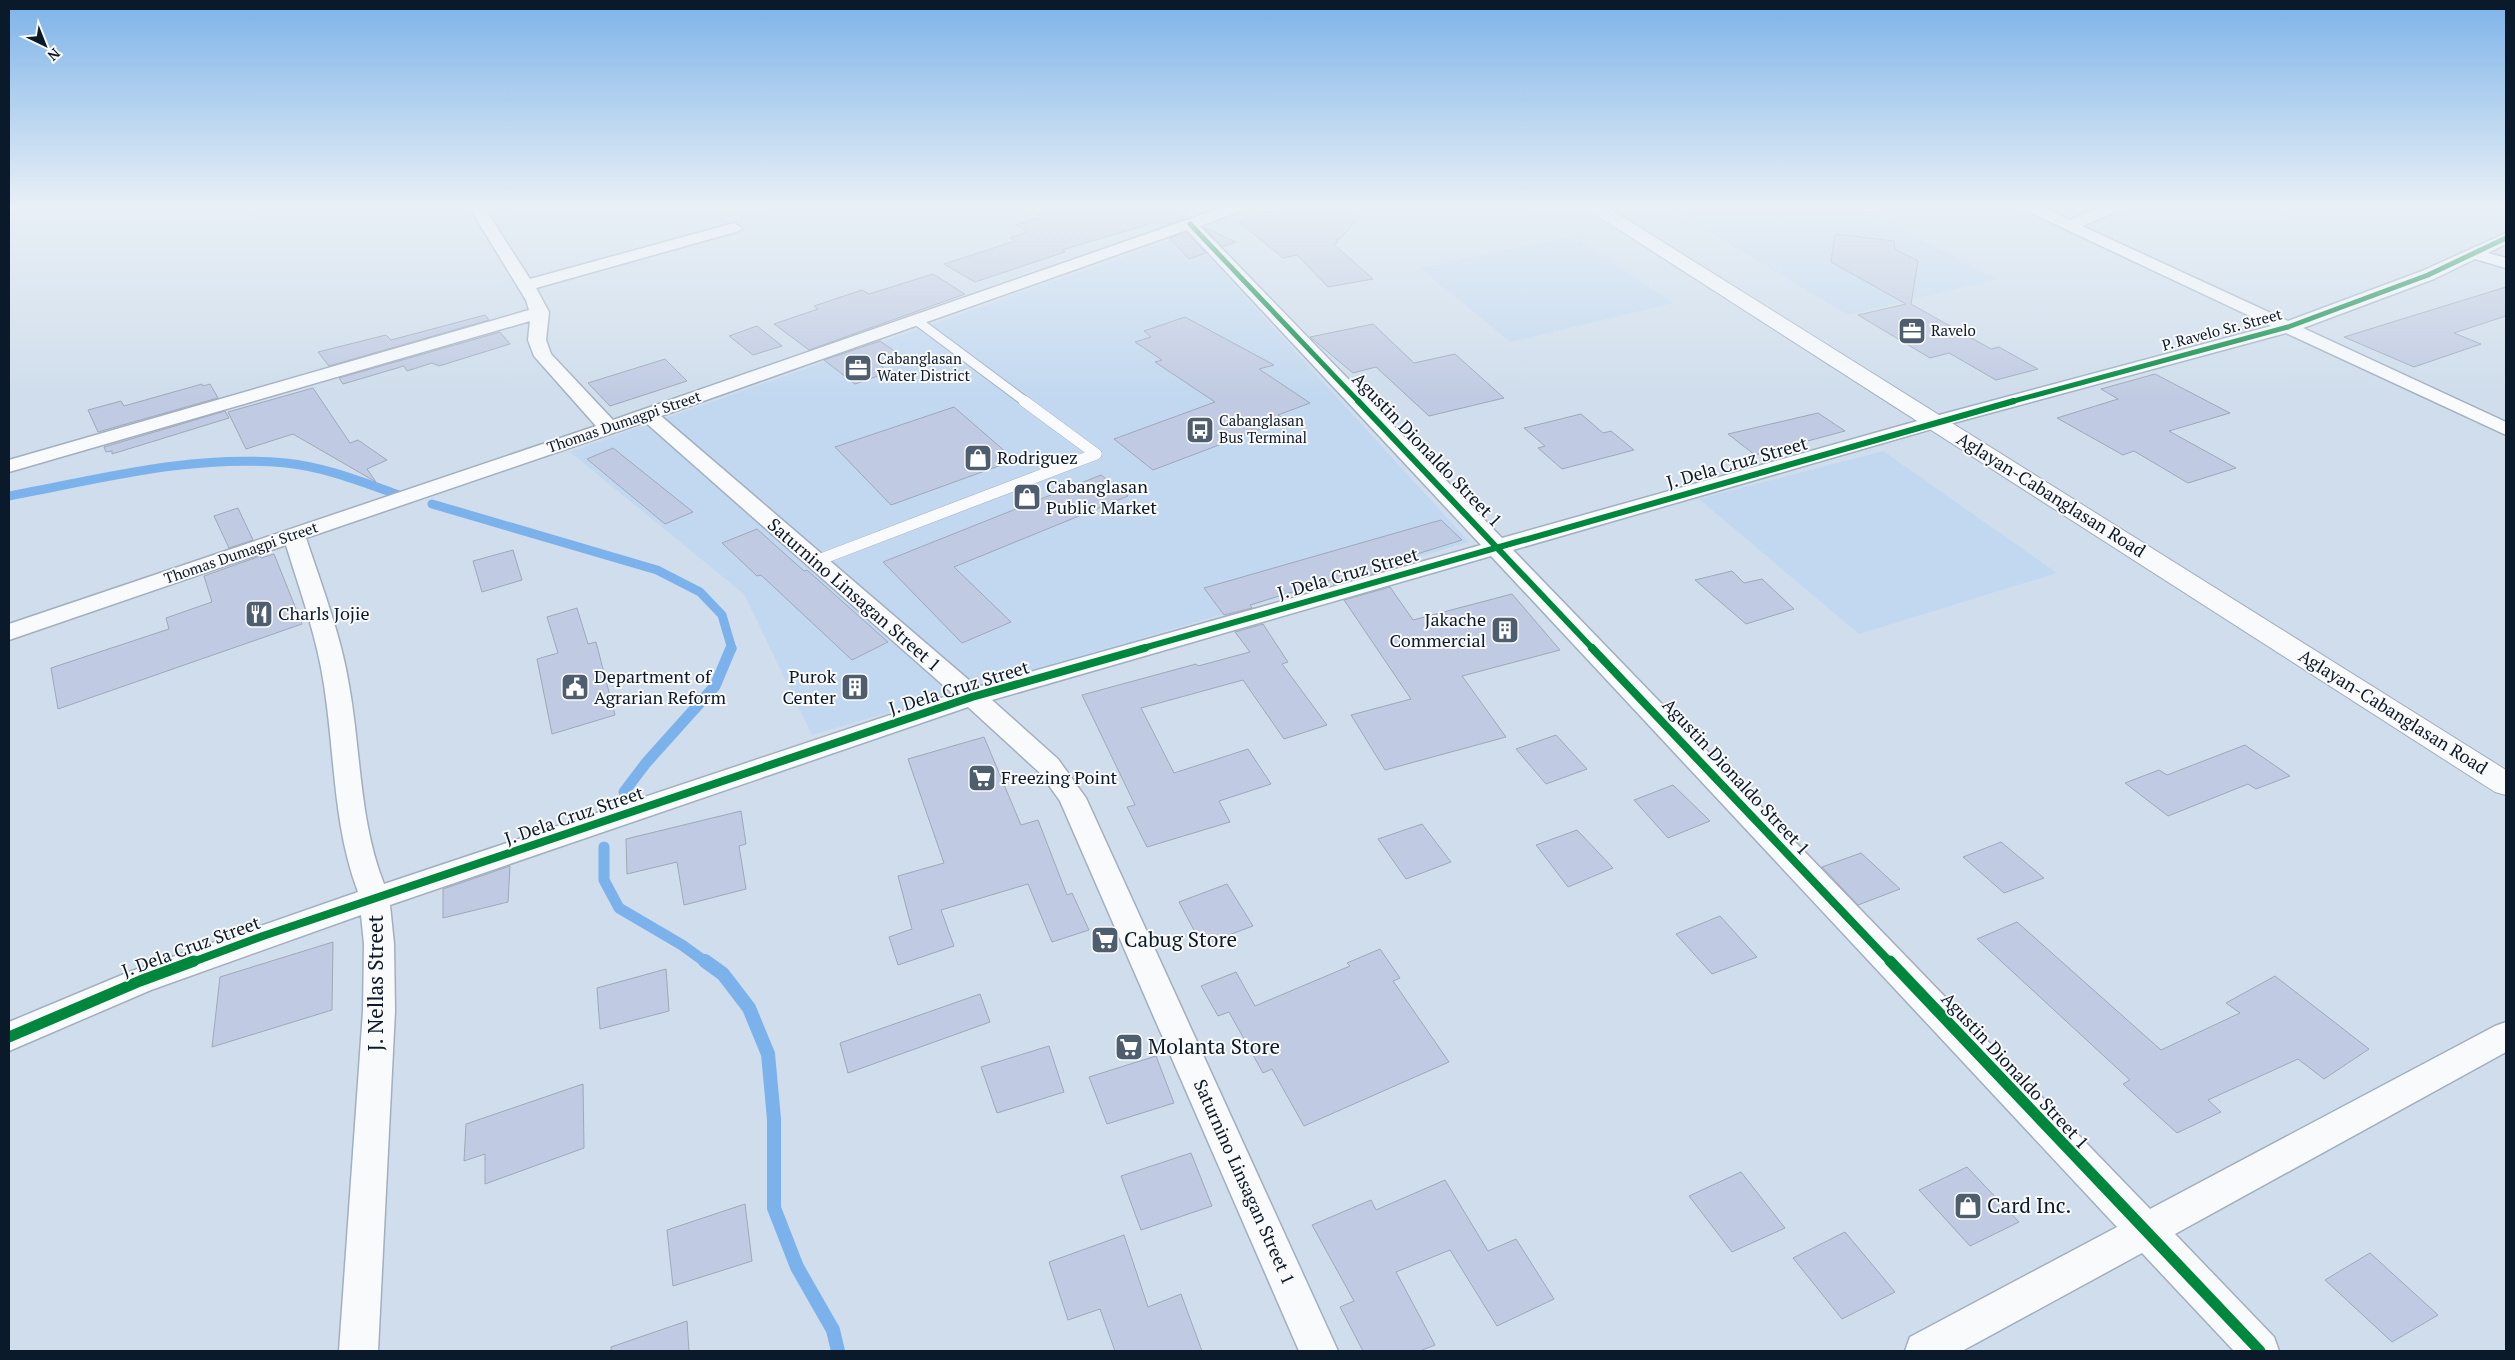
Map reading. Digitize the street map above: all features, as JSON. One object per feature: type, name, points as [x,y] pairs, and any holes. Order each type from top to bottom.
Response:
[{"type":"main road","name":"Aglayan-Cabanglasan Road","points":[[1696,270],[2506,784]]},
{"type":"street","points":[[516,270],[540,312],[536,344],[543,356],[609,428]]},
{"type":"street","points":[[526,286],[582,270]]},
{"type":"street","name":"Thomas Dumagpi Street","points":[[9,632],[609,428],[1057,270]]},
{"type":"street","name":"Agustin Dionaldo Street 1","points":[[1234,270],[2260,1351]]},
{"type":"street","points":[[2167,270],[2506,429]]},
{"type":"street","name":"P. Ravelo Sr. Street","points":[[1935,422],[2288,327],[2380,294],[2436,270]]},
{"type":"street","points":[[9,466],[540,312]]},
{"type":"street","name":"Saturnino Linsagan Street 1","points":[[647,414],[1049,766],[1072,798],[1319,1351]]},
{"type":"street","name":"J. Dela Cruz Street","points":[[9,1037],[140,981],[263,936],[972,697],[1935,422]]},
{"type":"street","name":"J. Nellas Street","points":[[294,535],[328,642],[337,685],[354,827],[364,870],[375,899],[380,944],[379,1011],[358,1351]]},
{"type":"street","points":[[1924,1351],[2506,1036]]},
{"type":"lane","points":[[816,561],[1096,454],[916,320]]},
{"type":"shaded area","name":"Cabanglasan Public Market","points":[[1085,270],[1221,270],[1469,542],[812,735],[744,594],[570,452]]},
{"type":"shaded area","points":[[1423,270],[1625,270],[1673,303],[1510,342]]},
{"type":"shaded area","points":[[1774,270],[1981,270],[1997,279],[1848,315]]},
{"type":"shaded area","points":[[1883,451],[2057,573],[1859,634],[1699,499]]},
{"type":"building","points":[[955,270],[1010,270],[975,282]]},
{"type":"building","points":[[1312,270],[1363,270],[1373,279],[1328,287]]},
{"type":"building","points":[[1846,270],[1916,270],[1911,304],[1991,349],[1999,347],[2038,369],[1996,380],[1949,353],[1930,358],[1858,315],[1906,304]]},
{"type":"building","points":[[933,274],[965,294],[809,350],[774,324],[818,309],[814,306],[862,290],[869,294]]},
{"type":"building","points":[[2506,287],[2506,316],[2454,333],[2481,344],[2414,367],[2344,337]]},
{"type":"building","points":[[485,315],[489,320],[329,366],[318,352],[386,335],[391,340]]},
{"type":"building","points":[[1185,317],[1274,365],[1259,369],[1310,403],[1278,415],[1285,420],[1153,470],[1114,439],[1215,402],[1155,362],[1162,360],[1135,342],[1151,337],[1144,331]]},
{"type":"building","points":[[1373,324],[1414,363],[1455,354],[1504,398],[1429,416],[1376,367],[1353,373],[1310,337]]},
{"type":"building","points":[[757,326],[782,346],[753,355],[729,336]]},
{"type":"building","points":[[500,332],[510,344],[439,366],[432,363],[407,371],[404,366],[343,384],[339,378]]},
{"type":"building","name":"Cabanglasan Water District","points":[[880,341],[900,355],[877,363],[889,372],[855,384],[824,360]]},
{"type":"building","points":[[665,359],[687,381],[610,406],[588,383]]},
{"type":"building","points":[[2155,374],[2230,413],[2169,431],[2236,468],[2188,483],[2134,451],[2123,455],[2057,418],[2118,399],[2101,389]]},
{"type":"building","points":[[202,384],[203,386],[210,384],[218,398],[98,432],[88,410],[121,401],[124,406]]},
{"type":"building","points":[[313,388],[350,443],[358,440],[387,460],[367,469],[376,482],[293,434],[246,449],[228,412]]},
{"type":"building","points":[[954,407],[1015,460],[891,505],[835,447]]},
{"type":"building","points":[[225,411],[229,418],[112,454],[112,451],[106,452],[104,447]]},
{"type":"building","points":[[1818,413],[1845,431],[1755,455],[1728,434]]},
{"type":"building","points":[[1581,414],[1603,433],[1611,431],[1634,450],[1562,469],[1538,448],[1545,446],[1524,428]]},
{"type":"building","points":[[613,448],[693,512],[665,524],[587,459]]},
{"type":"building","points":[[1101,475],[1128,496],[954,567],[1011,622],[962,643],[883,562]]},
{"type":"building","points":[[238,508],[253,540],[229,548],[214,516]]},
{"type":"building","points":[[1441,520],[1462,540],[1375,567],[1379,572],[1334,585],[1331,580],[1250,605],[1252,608],[1224,615],[1204,588]]},
{"type":"building","points":[[757,529],[804,571],[807,570],[888,642],[852,660],[761,575],[757,576],[722,543]]},
{"type":"building","points":[[513,550],[522,580],[482,592],[473,561]]},
{"type":"building","points":[[274,554],[302,624],[58,709],[51,668],[169,629],[166,618],[212,602],[204,576],[260,556],[261,558]]},
{"type":"building","points":[[1732,571],[1744,583],[1762,579],[1794,609],[1746,624],[1695,580]]},
{"type":"building","points":[[1390,587],[1413,620],[1512,594],[1560,650],[1462,676],[1506,737],[1385,770],[1351,715],[1411,699],[1344,600]]},
{"type":"building","name":"Department of Agrarian Reform","points":[[577,608],[588,644],[596,642],[615,715],[552,734],[537,659],[558,653],[547,617]]},
{"type":"building","points":[[1263,624],[1288,662],[1282,664],[1327,725],[1284,739],[1243,680],[1141,708],[1174,773],[1248,749],[1271,784],[1219,801],[1230,822],[1147,847],[1127,807],[1135,805],[1082,695],[1196,664],[1198,666],[1250,652],[1235,632]]},
{"type":"building","points":[[1556,735],[1587,769],[1546,784],[1516,749]]},
{"type":"building","points":[[984,737],[1021,825],[1038,820],[1067,895],[1072,893],[1089,930],[1052,942],[1028,884],[941,910],[954,946],[898,965],[889,937],[912,929],[898,876],[944,863],[908,759]]},
{"type":"building","points":[[2245,745],[2290,776],[2256,789],[2248,784],[2168,816],[2125,783],[2159,770],[2167,775]]},
{"type":"building","points":[[1673,785],[1710,821],[1668,838],[1634,800]]},
{"type":"building","points":[[741,811],[746,844],[739,846],[746,889],[684,905],[677,862],[627,874],[626,839]]},
{"type":"building","points":[[1422,824],[1451,862],[1406,879],[1378,839]]},
{"type":"building","points":[[1577,830],[1613,868],[1568,887],[1536,845]]},
{"type":"building","points":[[2001,842],[2044,878],[2004,893],[1963,857]]},
{"type":"building","points":[[1861,853],[1900,889],[1858,905],[1822,867]]},
{"type":"building","points":[[510,866],[508,902],[443,918],[443,889]]},
{"type":"building","points":[[1227,884],[1253,926],[1202,945],[1179,902]]},
{"type":"building","points":[[1720,916],[1757,957],[1712,974],[1676,934]]},
{"type":"building","points":[[2017,922],[2161,1050],[2240,1013],[2226,1003],[2275,976],[2369,1049],[2324,1079],[2298,1059],[2208,1100],[2221,1112],[2177,1133],[2123,1084],[2130,1080],[1977,939]]},
{"type":"building","points":[[333,942],[332,1010],[212,1047],[220,977]]},
{"type":"building","points":[[1380,949],[1400,978],[1393,981],[1449,1062],[1304,1126],[1272,1069],[1263,1073],[1229,1012],[1218,1016],[1201,986],[1236,972],[1255,1006],[1350,966],[1347,963]]},
{"type":"building","points":[[666,969],[669,1011],[600,1029],[597,988]]},
{"type":"building","points":[[980,994],[990,1022],[848,1073],[840,1043]]},
{"type":"building","points":[[1049,1046],[1064,1092],[997,1113],[981,1067]]},
{"type":"building","points":[[1156,1056],[1174,1103],[1107,1124],[1089,1077]]},
{"type":"building","points":[[583,1084],[584,1148],[485,1184],[485,1154],[464,1161],[466,1124]]},
{"type":"building","points":[[1191,1153],[1212,1206],[1141,1230],[1121,1176]]},
{"type":"building","points":[[1967,1167],[2019,1222],[1970,1246],[1919,1190]]},
{"type":"building","points":[[1741,1172],[1785,1228],[1732,1252],[1689,1196]]},
{"type":"building","points":[[1445,1180],[1488,1251],[1516,1239],[1554,1299],[1497,1326],[1450,1250],[1396,1272],[1435,1345],[1420,1351],[1363,1351],[1340,1307],[1354,1301],[1312,1225],[1371,1200],[1376,1210]]},
{"type":"building","points":[[745,1204],[752,1261],[673,1286],[667,1230]]},
{"type":"building","points":[[1845,1232],[1895,1292],[1842,1319],[1793,1258]]},
{"type":"building","points":[[1124,1235],[1148,1307],[1181,1294],[1202,1351],[1115,1351],[1100,1309],[1068,1320],[1049,1262]]},
{"type":"building","points":[[2370,1253],[2438,1315],[2392,1342],[2325,1280]]},
{"type":"building","points":[[687,1321],[689,1351],[611,1351],[611,1347]]},
{"type":"waterway","points":[[9,496],[181,465],[251,461],[286,463],[315,468],[399,495]]},
{"type":"waterway","points":[[432,504],[657,570],[700,592],[722,615],[732,649]]},
{"type":"waterway","points":[[624,792],[646,763],[715,686],[731,648]]},
{"type":"waterway","points":[[604,847],[604,880],[619,908],[682,945],[707,963]]},
{"type":"waterway","points":[[705,961],[723,974],[749,1008],[768,1054],[774,1119],[774,1208],[797,1267],[833,1330],[838,1351]]},
{"type":"cycle path","points":[[1234,270],[2260,1351]]},
{"type":"cycle path","points":[[9,1037],[140,981],[263,936],[972,697],[1935,422],[2288,327],[2438,270]]},
{"type":"place","name":"Ravelo","points":[[1912,331]]},
{"type":"place","name":"Cabanglasan Water District","points":[[858,368]]},
{"type":"place","name":"Cabanglasan Bus Terminal","points":[[1200,430]]},
{"type":"place","name":"Rodriguez","points":[[978,458]]},
{"type":"place","name":"Cabanglasan Public Market","points":[[1027,497]]},
{"type":"place","name":"Charls Jojie","points":[[259,614]]},
{"type":"place","name":"Jakache Commercial","points":[[1505,630]]},
{"type":"place","name":"Department of Agrarian Reform","points":[[575,687]]},
{"type":"place","name":"Purok Center","points":[[855,687]]},
{"type":"place","name":"Freezing Point","points":[[982,778]]},
{"type":"place","name":"Cabug Store","points":[[1105,940]]},
{"type":"place","name":"Molanta Store","points":[[1129,1047]]},
{"type":"place","name":"Card Inc.","points":[[1968,1206]]}]
